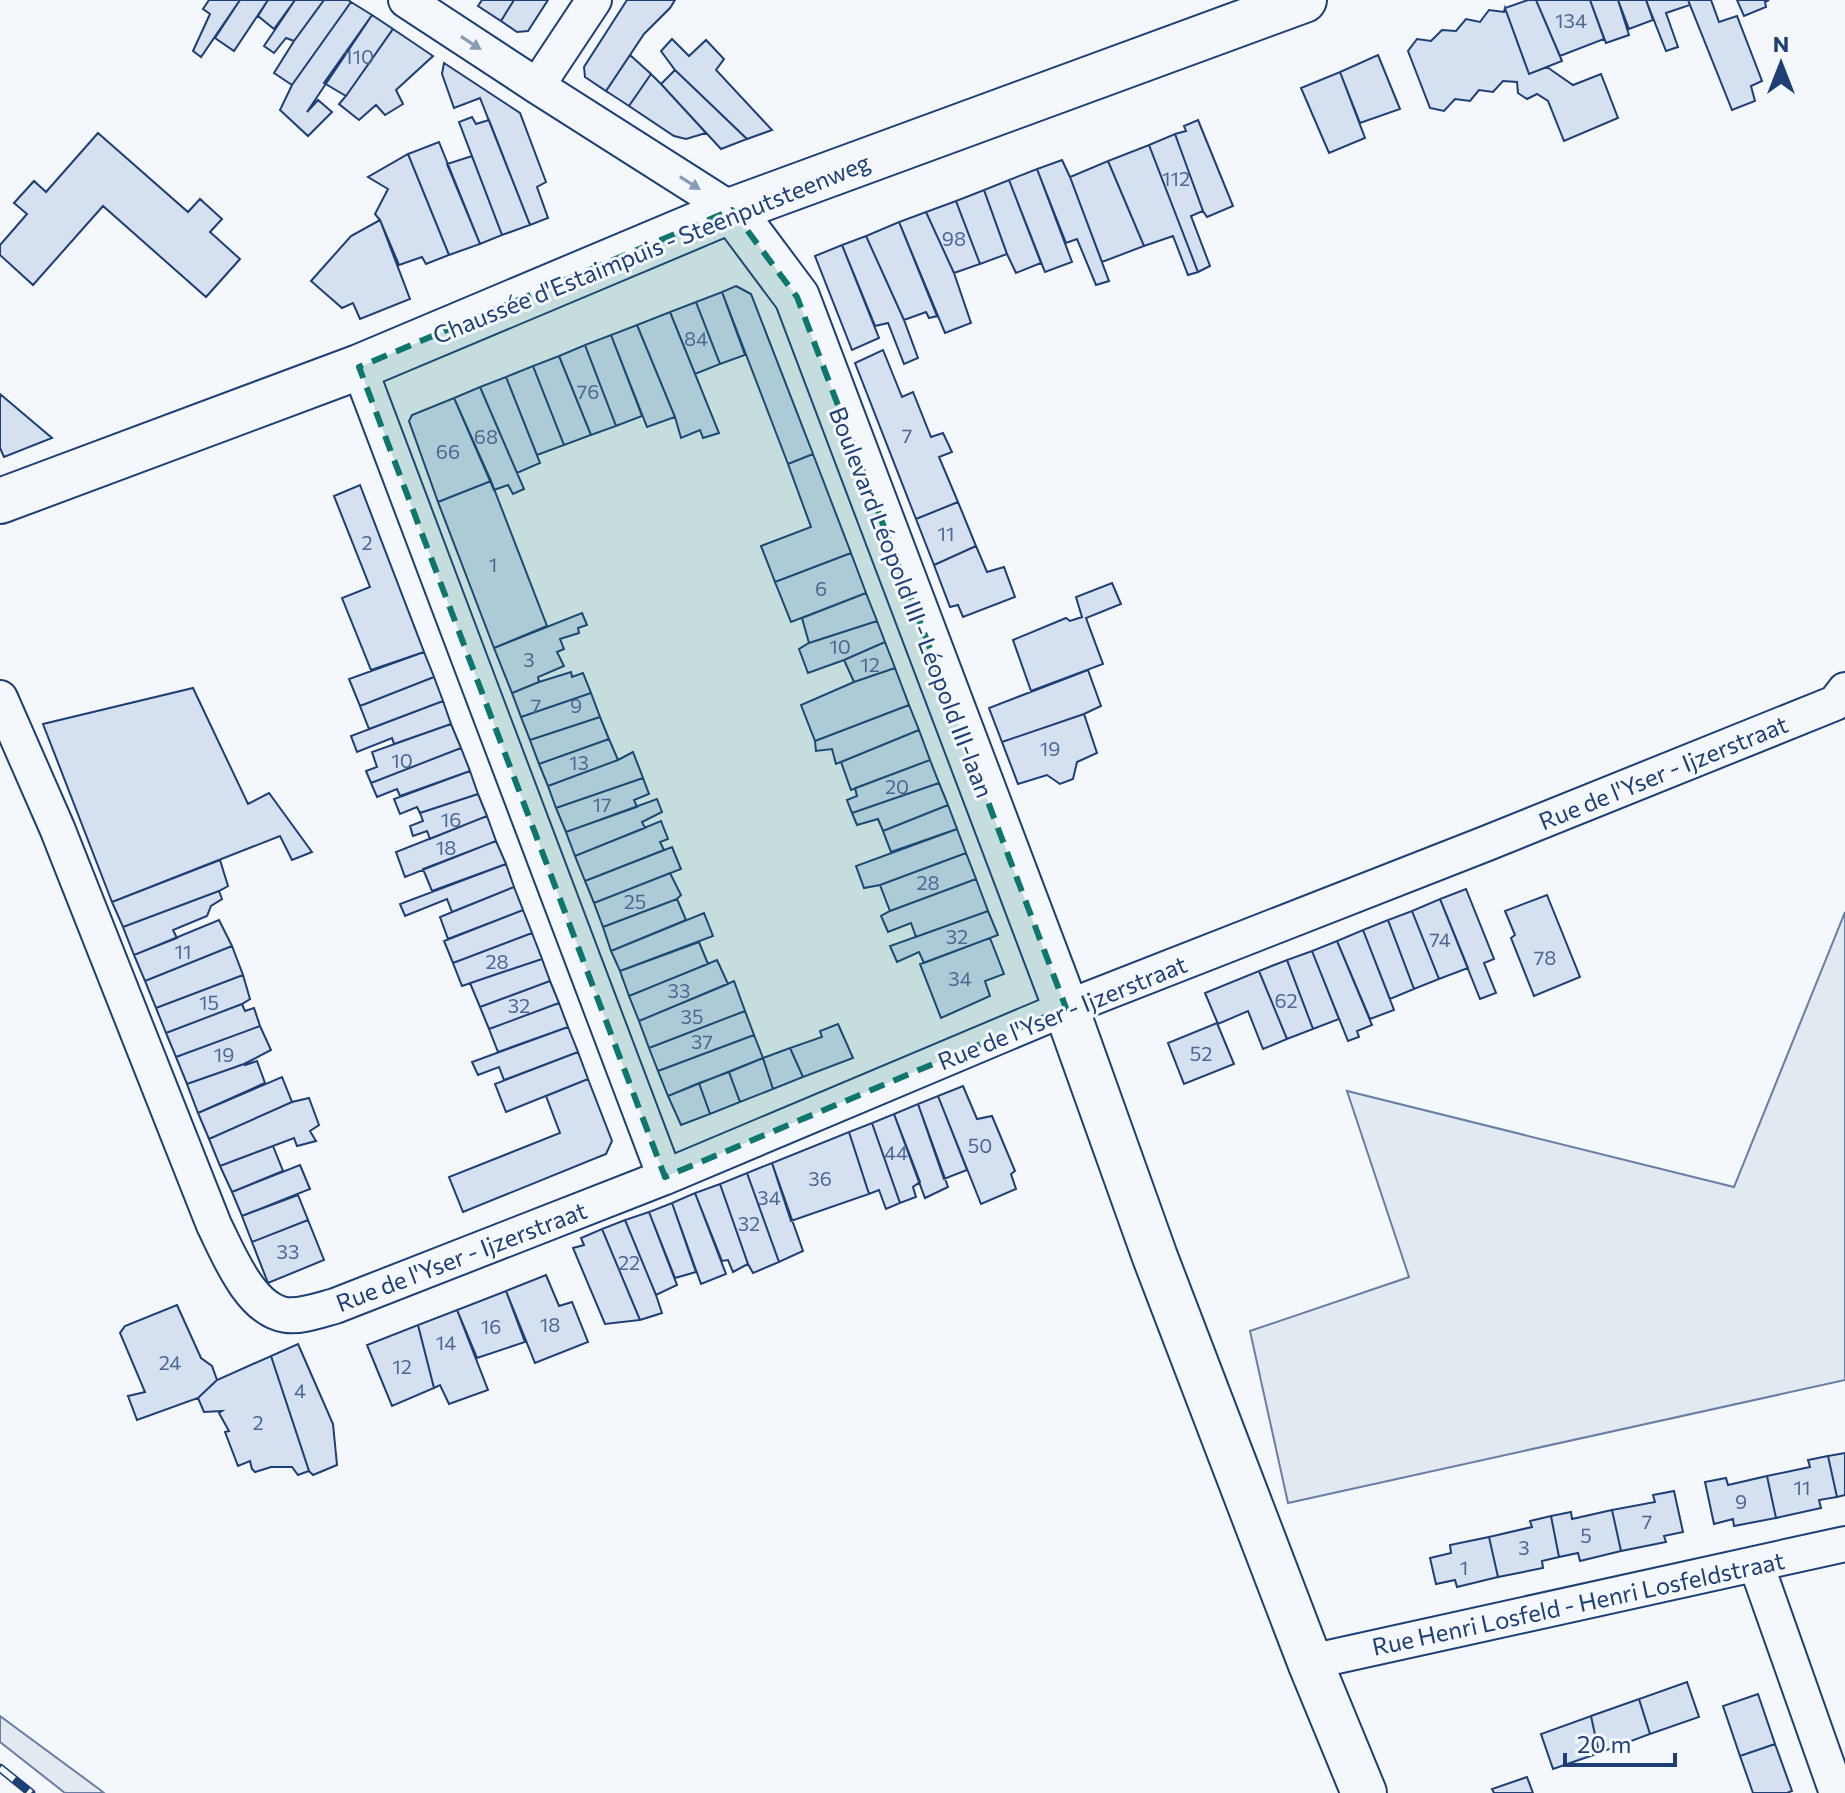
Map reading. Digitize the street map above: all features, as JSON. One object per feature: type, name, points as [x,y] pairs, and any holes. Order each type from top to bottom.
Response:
[{"type":"main road","name":"Chaussée d'Estaimpuis - Steenputsteenweg","points":[[0,501],[359,367],[732,210],[1304,0]]},
{"type":"main road","name":"Boulevard Léopold III - Léopold III-laan","points":[[732,210],[797,297],[1066,1008],[1155,1257],[1310,1662],[1364,1793]]},
{"type":"street","points":[[406,0],[732,210]]},
{"type":"street","points":[[537,86],[594,0]]},
{"type":"street","points":[[359,367],[665,1177]]},
{"type":"street","name":"Rue de l'Yser - Ijzerstraat","points":[[0,698],[57,828],[214,1225],[248,1288],[272,1309],[286,1315],[335,1306],[665,1177],[1066,1008],[1821,709],[1835,703],[1845,690]]},
{"type":"street","name":"Rue Henri Losfeld - Henri Losfeldstraat","points":[[1310,1662],[1845,1544]]},
{"type":"street","points":[[1756,1564],[1837,1793]]},
{"type":"highlighted area","points":[[732,210],[797,297],[1066,1008],[665,1177],[359,367]]},
{"type":"shaded area","points":[[1845,912],[1845,1380],[1288,1503],[1250,1331],[1409,1277],[1347,1091],[1734,1187]]},
{"type":"shaded area","points":[[0,1716],[104,1793],[65,1793],[0,1742]]},
{"type":"building","points":[[209,0],[240,0],[201,57],[193,51],[210,14],[203,9]]},
{"type":"building","points":[[240,0],[268,0],[234,51],[215,38]]},
{"type":"building","points":[[268,0],[295,0],[274,29],[258,16]]},
{"type":"building","points":[[295,0],[324,0],[294,41],[286,38],[274,53],[264,46]]},
{"type":"building","points":[[324,0],[351,2],[292,85],[274,73]]},
{"type":"building","points":[[482,0],[514,0],[501,21],[478,6]]},
{"type":"building","points":[[514,0],[548,0],[528,31],[517,32],[501,21]]},
{"type":"building","points":[[627,0],[675,0],[644,34],[606,91],[585,77],[584,67]]},
{"type":"building","points":[[1536,0],[1562,61],[1529,74],[1505,8]]},
{"type":"building","points":[[1536,0],[1590,0],[1604,39],[1560,56]]},
{"type":"building","points":[[1590,0],[1618,0],[1629,35],[1606,43]]},
{"type":"building","points":[[1618,0],[1646,0],[1653,20],[1629,29]]},
{"type":"building","points":[[1646,0],[1688,0],[1690,5],[1666,13],[1678,47],[1666,51]]},
{"type":"building","points":[[1688,0],[1711,0],[1719,22],[1737,16],[1762,81],[1751,86],[1755,101],[1732,110]]},
{"type":"building","points":[[1737,0],[1769,0],[1765,2],[1766,7],[1744,16]]},
{"type":"building","points":[[351,2],[372,15],[307,112],[318,100],[332,112],[308,136],[280,110],[292,85]]},
{"type":"building","points":[[1505,8],[1529,74],[1547,67],[1573,85],[1601,74],[1618,118],[1564,141],[1548,101],[1537,94],[1527,99],[1518,93],[1517,82],[1503,81],[1493,92],[1479,90],[1470,101],[1455,99],[1444,111],[1430,108],[1408,51],[1417,39],[1431,41],[1442,30],[1456,31],[1466,19],[1480,22],[1489,10],[1504,12]]},
{"type":"building","points":[[372,15],[393,29],[346,96],[324,83]]},
{"type":"building","points":[[393,29],[433,56],[396,90],[403,104],[385,115],[376,105],[359,120],[339,104]]},
{"type":"building","points":[[672,39],[689,56],[706,40],[724,59],[716,70],[772,130],[747,139],[675,70],[661,51]]},
{"type":"building","points":[[630,55],[651,74],[629,106],[606,91]]},
{"type":"building","points":[[1378,55],[1400,109],[1360,123],[1340,72]]},
{"type":"building","points":[[444,63],[520,113],[546,182],[537,187],[548,218],[530,225],[480,98],[454,108],[442,74]]},
{"type":"building","points":[[675,70],[747,139],[721,149],[661,84]]},
{"type":"building","points":[[1340,72],[1365,138],[1329,153],[1301,88]]},
{"type":"building","points":[[651,74],[706,133],[686,139],[674,136],[629,106]]},
{"type":"building","points":[[472,117],[476,124],[489,120],[530,225],[502,235],[459,122]]},
{"type":"building","points":[[1198,120],[1233,206],[1207,217],[1175,134],[1186,131],[1184,126]]},
{"type":"building","points":[[98,133],[188,212],[200,199],[222,219],[210,232],[240,259],[206,297],[103,206],[33,285],[0,255],[0,245],[27,214],[14,203],[34,181],[46,192]]},
{"type":"building","points":[[1175,134],[1203,211],[1191,216],[1210,266],[1198,272],[1149,145]]},
{"type":"building","points":[[439,142],[480,244],[449,255],[408,154]]},
{"type":"building","points":[[1149,145],[1198,272],[1188,275],[1173,236],[1144,246],[1108,161]]},
{"type":"building","points":[[408,154],[449,255],[426,264],[422,257],[399,265],[375,214],[388,189],[368,177]]},
{"type":"building","points":[[472,156],[502,235],[480,244],[447,164]]},
{"type":"building","points":[[1062,160],[1109,281],[1096,285],[1077,239],[1066,243],[1037,169]]},
{"type":"building","points":[[1108,161],[1144,246],[1102,262],[1070,177]]},
{"type":"building","points":[[1037,169],[1072,262],[1045,272],[1009,180]]},
{"type":"building","points":[[1009,180],[1041,263],[1016,273],[984,190]]},
{"type":"building","points":[[984,190],[1007,254],[980,264],[956,201]]},
{"type":"building","points":[[956,201],[980,264],[954,273],[926,212]]},
{"type":"building","points":[[926,212],[954,273],[971,323],[945,333],[899,222]]},
{"type":"building","points":[[380,220],[410,299],[360,319],[353,303],[342,308],[311,281],[351,236]]},
{"type":"building","points":[[899,222],[937,316],[929,318],[926,312],[904,320],[866,236]]},
{"type":"building","points":[[866,236],[918,358],[904,364],[888,323],[875,326],[842,245]]},
{"type":"building","points":[[842,245],[879,338],[852,350],[815,256]]},
{"type":"building","points":[[736,286],[751,294],[813,454],[788,464],[722,292]]},
{"type":"building","points":[[722,292],[745,355],[720,364],[696,302]]},
{"type":"building","points":[[696,302],[720,364],[695,374],[670,312]]},
{"type":"building","points":[[670,312],[719,433],[703,438],[700,430],[681,438],[637,325]]},
{"type":"building","points":[[637,325],[675,417],[647,427],[611,335]]},
{"type":"building","points":[[611,335],[642,416],[616,426],[585,345]]},
{"type":"building","points":[[585,345],[616,426],[591,435],[559,356]]},
{"type":"building","points":[[883,350],[902,397],[913,392],[931,437],[943,433],[952,452],[939,457],[958,502],[916,519],[855,363]]},
{"type":"building","points":[[559,356],[591,435],[564,445],[533,366]]},
{"type":"building","points":[[533,366],[564,445],[537,455],[506,377]]},
{"type":"building","points":[[506,377],[540,463],[517,473],[480,387]]},
{"type":"building","points":[[480,387],[524,489],[513,494],[508,485],[494,490],[454,398]]},
{"type":"building","points":[[0,394],[52,438],[4,457],[0,448]]},
{"type":"building","points":[[454,398],[491,481],[438,502],[409,421],[412,415]]},
{"type":"building","points":[[813,454],[851,553],[775,582],[761,546],[811,527],[788,464]]},
{"type":"building","points":[[491,481],[547,626],[494,648],[438,502]]},
{"type":"building","points":[[360,485],[424,652],[371,670],[342,598],[370,587],[334,496]]},
{"type":"building","points":[[958,502],[976,546],[934,565],[916,519]]},
{"type":"building","points":[[976,546],[987,572],[1004,567],[1015,597],[963,617],[958,605],[950,607],[934,565]]},
{"type":"building","points":[[851,553],[866,593],[791,622],[775,582]]},
{"type":"building","points":[[1112,583],[1121,604],[1086,618],[1103,664],[1031,691],[1013,640],[1066,618],[1070,621],[1082,617],[1076,597]]},
{"type":"building","points":[[866,593],[877,621],[809,643],[802,618]]},
{"type":"building","points":[[582,613],[587,625],[578,628],[579,633],[560,639],[564,649],[557,652],[564,666],[538,677],[539,682],[512,693],[494,648]]},
{"type":"building","points":[[877,621],[885,642],[808,673],[799,649]]},
{"type":"building","points":[[885,642],[895,668],[854,682],[844,660]]},
{"type":"building","points":[[424,652],[434,677],[360,706],[349,679]]},
{"type":"building","points":[[895,668],[909,705],[815,741],[801,705]]},
{"type":"building","points":[[1088,670],[1101,706],[1002,742],[989,708]]},
{"type":"building","points":[[571,672],[572,677],[583,673],[591,693],[521,717],[512,693]]},
{"type":"building","points":[[434,677],[443,701],[369,729],[360,706]]},
{"type":"building","points":[[193,688],[248,804],[269,793],[312,852],[292,860],[280,836],[112,902],[43,724]]},
{"type":"building","points":[[591,693],[600,717],[530,740],[521,717]]},
{"type":"building","points":[[443,701],[451,724],[394,744],[392,738],[357,752],[351,736]]},
{"type":"building","points":[[909,705],[919,730],[836,764],[832,749],[816,751],[815,741]]},
{"type":"building","points":[[1084,714],[1097,753],[1077,762],[1073,779],[1060,784],[1047,775],[1018,784],[1002,742]]},
{"type":"building","points":[[600,717],[609,739],[539,764],[530,740]]},
{"type":"building","points":[[451,724],[461,748],[371,783],[366,771],[377,767],[372,752]]},
{"type":"building","points":[[919,730],[930,760],[851,790],[841,762]]},
{"type":"building","points":[[609,739],[618,760],[548,786],[539,764]]},
{"type":"building","points":[[461,748],[470,771],[400,796],[397,789],[377,797],[371,783]]},
{"type":"building","points":[[633,752],[643,778],[556,808],[548,786]]},
{"type":"building","points":[[930,760],[939,783],[852,813],[847,800],[857,796],[855,788]]},
{"type":"building","points":[[470,771],[478,794],[420,813],[417,807],[400,814],[394,799]]},
{"type":"building","points":[[643,778],[649,794],[634,800],[637,807],[566,832],[556,808]]},
{"type":"building","points":[[939,783],[948,805],[883,831],[878,819],[857,825],[852,813]]},
{"type":"building","points":[[478,794],[487,816],[430,839],[427,831],[413,836],[410,826],[423,821],[420,813]]},
{"type":"building","points":[[657,799],[662,812],[642,822],[645,828],[575,856],[566,832]]},
{"type":"building","points":[[948,805],[957,829],[891,852],[883,831]]},
{"type":"building","points":[[487,816],[496,841],[405,877],[396,852]]},
{"type":"building","points":[[661,821],[668,839],[660,842],[664,850],[585,881],[575,856]]},
{"type":"building","points":[[957,829],[966,853],[864,888],[856,866]]},
{"type":"building","points":[[496,841],[506,864],[432,891],[423,869]]},
{"type":"building","points":[[672,847],[681,869],[594,903],[585,881]]},
{"type":"building","points":[[966,853],[976,879],[890,911],[880,885]]},
{"type":"building","points":[[220,860],[228,886],[123,927],[112,902]]},
{"type":"building","points":[[506,864],[514,887],[452,912],[447,899],[405,916],[400,904]]},
{"type":"building","points":[[670,873],[681,895],[677,899],[603,927],[594,903]]},
{"type":"building","points":[[976,879],[988,911],[916,937],[911,923],[888,932],[881,916]]},
{"type":"building","points":[[514,887],[523,910],[448,939],[440,917]]},
{"type":"building","points":[[1466,889],[1494,959],[1484,963],[1496,993],[1480,999],[1440,899]]},
{"type":"building","points":[[219,891],[222,899],[211,906],[207,916],[173,930],[177,938],[134,955],[123,927]]},
{"type":"building","points":[[1547,895],[1580,977],[1534,996],[1511,938],[1515,935],[1505,911]]},
{"type":"building","points":[[677,899],[686,920],[611,951],[603,927]]},
{"type":"building","points":[[1440,899],[1468,968],[1439,979],[1412,911]]},
{"type":"building","points":[[523,910],[532,933],[453,963],[444,941]]},
{"type":"building","points":[[988,911],[998,935],[924,963],[919,952],[897,962],[890,946]]},
{"type":"building","points":[[1412,911],[1439,979],[1414,989],[1388,920]]},
{"type":"building","points":[[704,913],[713,936],[620,971],[611,951]]},
{"type":"building","points":[[219,920],[232,946],[145,981],[134,955]]},
{"type":"building","points":[[1388,920],[1414,989],[1390,999],[1363,930]]},
{"type":"building","points":[[1363,930],[1394,1010],[1370,1019],[1337,941]]},
{"type":"building","points":[[532,933],[542,959],[462,986],[453,963]]},
{"type":"building","points":[[990,938],[1004,974],[985,981],[990,996],[941,1018],[920,964]]},
{"type":"building","points":[[1337,941],[1372,1025],[1357,1031],[1359,1037],[1348,1041],[1312,951]]},
{"type":"building","points":[[699,942],[708,964],[629,996],[620,971]]},
{"type":"building","points":[[232,946],[243,975],[156,1008],[145,981]]},
{"type":"building","points":[[1312,951],[1339,1019],[1313,1029],[1287,960]]},
{"type":"building","points":[[542,959],[550,981],[480,1007],[470,983]]},
{"type":"building","points":[[717,960],[728,984],[639,1021],[629,996]]},
{"type":"building","points":[[1287,960],[1313,1029],[1287,1039],[1259,971]]},
{"type":"building","points":[[1259,971],[1287,1039],[1263,1049],[1248,1011],[1218,1024],[1205,993]]},
{"type":"building","points":[[243,975],[250,999],[166,1033],[156,1008]]},
{"type":"building","points":[[550,981],[559,1003],[489,1029],[480,1007]]},
{"type":"building","points":[[734,981],[745,1011],[649,1048],[639,1021]]},
{"type":"building","points":[[559,1003],[568,1027],[498,1052],[489,1029]]},
{"type":"building","points":[[242,1004],[245,1011],[254,1008],[260,1026],[176,1057],[166,1033]]},
{"type":"building","points":[[745,1011],[754,1035],[658,1071],[649,1048]]},
{"type":"building","points":[[1217,1023],[1234,1064],[1184,1084],[1168,1043]]},
{"type":"building","points":[[838,1024],[853,1058],[803,1077],[790,1048],[822,1037],[820,1031]]},
{"type":"building","points":[[260,1026],[271,1050],[244,1064],[187,1084],[176,1057]]},
{"type":"building","points":[[568,1027],[578,1052],[504,1080],[499,1067],[478,1075],[472,1062]]},
{"type":"building","points":[[754,1035],[763,1058],[668,1096],[658,1071]]},
{"type":"building","points":[[790,1048],[803,1077],[773,1089],[763,1058]]},
{"type":"building","points":[[578,1052],[588,1079],[506,1112],[495,1084]]},
{"type":"building","points":[[763,1058],[773,1089],[740,1102],[729,1072]]},
{"type":"building","points":[[257,1061],[265,1083],[198,1113],[187,1084]]},
{"type":"building","points":[[729,1072],[740,1102],[710,1114],[699,1083]]},
{"type":"building","points":[[282,1077],[292,1102],[209,1139],[198,1113]]},
{"type":"building","points":[[588,1079],[612,1141],[606,1154],[463,1212],[449,1177],[560,1133],[546,1096]]},
{"type":"building","points":[[699,1083],[710,1114],[681,1125],[668,1096]]},
{"type":"building","points":[[963,1086],[977,1119],[992,1116],[1015,1171],[1011,1174],[1016,1189],[981,1204],[938,1096]]},
{"type":"building","points":[[938,1096],[967,1170],[944,1179],[918,1104]]},
{"type":"building","points":[[309,1098],[319,1125],[310,1131],[316,1141],[297,1146],[294,1138],[220,1166],[209,1139],[292,1102]]},
{"type":"building","points":[[918,1104],[948,1187],[925,1198],[894,1114]]},
{"type":"building","points":[[894,1114],[920,1182],[913,1187],[916,1197],[900,1203],[872,1123]]},
{"type":"building","points":[[872,1123],[900,1203],[886,1209],[879,1190],[869,1194],[849,1132]]},
{"type":"building","points":[[849,1132],[869,1194],[791,1221],[772,1163]]},
{"type":"building","points":[[273,1146],[283,1171],[232,1192],[220,1166]]},
{"type":"building","points":[[772,1163],[803,1251],[779,1262],[747,1173]]},
{"type":"building","points":[[300,1165],[310,1189],[242,1216],[232,1192]]},
{"type":"building","points":[[747,1173],[779,1262],[753,1273],[720,1184]]},
{"type":"building","points":[[720,1184],[748,1264],[733,1272],[728,1260],[722,1261],[695,1193]]},
{"type":"building","points":[[695,1193],[726,1274],[701,1284],[672,1203]]},
{"type":"building","points":[[298,1195],[308,1220],[252,1242],[242,1216]]},
{"type":"building","points":[[672,1203],[696,1272],[675,1278],[649,1212]]},
{"type":"building","points":[[649,1212],[677,1285],[656,1295],[625,1220]]},
{"type":"building","points":[[308,1220],[324,1260],[268,1283],[252,1242]]},
{"type":"building","points":[[625,1220],[662,1313],[640,1320],[602,1229]]},
{"type":"building","points":[[602,1229],[640,1320],[605,1324],[573,1248],[584,1245],[581,1238]]},
{"type":"building","points":[[546,1275],[559,1306],[572,1302],[588,1342],[535,1363],[506,1291]]},
{"type":"building","points":[[506,1291],[525,1342],[477,1358],[457,1310]]},
{"type":"building","points":[[177,1305],[201,1358],[212,1366],[217,1380],[198,1398],[137,1420],[128,1396],[145,1392],[120,1333],[125,1326]]},
{"type":"building","points":[[457,1310],[488,1390],[449,1404],[440,1385],[434,1388],[418,1325]]},
{"type":"building","points":[[418,1325],[434,1388],[392,1406],[367,1345]]},
{"type":"building","points":[[298,1344],[333,1424],[337,1465],[313,1475],[309,1471],[271,1356]]},
{"type":"building","points":[[271,1356],[309,1471],[298,1475],[292,1467],[271,1467],[255,1472],[250,1461],[238,1466],[225,1432],[229,1431],[219,1413],[222,1411],[204,1412],[198,1398],[217,1380]]},
{"type":"building","points":[[1845,1453],[1845,1495],[1837,1497],[1828,1456]]},
{"type":"building","points":[[1828,1456],[1837,1497],[1819,1500],[1821,1508],[1776,1518],[1767,1476],[1810,1467],[1808,1460]]},
{"type":"building","points":[[1767,1476],[1776,1518],[1734,1526],[1733,1519],[1714,1524],[1705,1482],[1726,1478],[1728,1485]]},
{"type":"building","points":[[1674,1491],[1683,1532],[1664,1536],[1666,1542],[1621,1551],[1612,1510],[1655,1502],[1653,1495]]},
{"type":"building","points":[[1612,1510],[1621,1551],[1580,1561],[1578,1553],[1559,1557],[1551,1516],[1571,1512],[1572,1519]]},
{"type":"building","points":[[1551,1516],[1559,1557],[1542,1561],[1543,1568],[1498,1577],[1489,1537],[1532,1527],[1530,1521]]},
{"type":"building","points":[[1489,1537],[1498,1577],[1457,1587],[1455,1580],[1436,1584],[1430,1558],[1451,1553],[1450,1545]]},
{"type":"building","points":[[1687,1682],[1699,1717],[1650,1734],[1639,1699]]},
{"type":"building","points":[[1758,1694],[1775,1744],[1740,1756],[1723,1706]]},
{"type":"building","points":[[1639,1699],[1650,1734],[1599,1753],[1591,1716]]},
{"type":"building","points":[[1591,1716],[1599,1753],[1553,1769],[1541,1734]]},
{"type":"building","points":[[1775,1744],[1792,1791],[1753,1793],[1740,1756]]},
{"type":"building","points":[[1527,1777],[1533,1793],[1494,1793],[1492,1789]]},
{"type":"railway","points":[[0,1768],[31,1793]]}]
